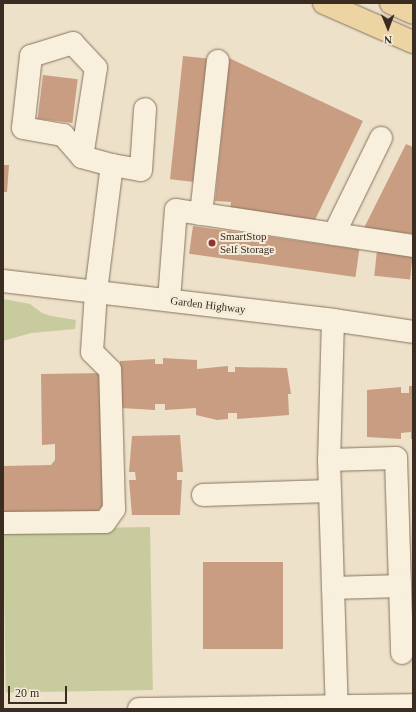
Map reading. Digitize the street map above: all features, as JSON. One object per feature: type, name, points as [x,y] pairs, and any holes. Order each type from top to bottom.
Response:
[{"type":"main road","points":[[324,3],[413,42]]},
{"type":"main road","points":[[391,3],[413,14]]},
{"type":"street","points":[[82,157],[96,68],[73,42],[32,56],[23,128],[63,135],[82,157],[112,165],[141,170],[145,109]]},
{"type":"street","points":[[202,214],[218,61]]},
{"type":"street","points":[[334,234],[381,138]]},
{"type":"street","points":[[3,523],[105,522],[114,509],[110,370],[92,352],[96,291],[112,165]]},
{"type":"street","points":[[169,300],[176,210],[413,246]]},
{"type":"street","name":"Garden Highway","points":[[3,281],[333,320],[413,332]]},
{"type":"street","points":[[333,320],[329,460],[337,708]]},
{"type":"street","points":[[329,460],[396,458],[402,653]]},
{"type":"street","points":[[203,494],[330,491]]},
{"type":"street","points":[[333,588],[400,586]]},
{"type":"street","points":[[138,709],[337,708],[413,705]]},
{"type":"green space","points":[[3,299],[30,304],[42,313],[51,316],[76,320],[75,329],[31,333],[3,341]]},
{"type":"green space","points":[[150,527],[153,690],[6,693],[3,530]]},
{"type":"building","points":[[183,56],[210,59],[197,182],[170,179]]},
{"type":"building","points":[[229,58],[363,121],[314,222],[230,211],[231,202],[215,201]]},
{"type":"building","points":[[43,75],[78,79],[72,123],[38,119]]},
{"type":"building","points":[[406,144],[413,147],[413,234],[364,228]]},
{"type":"building","points":[[3,165],[9,165],[7,192],[3,192]]},
{"type":"building","points":[[193,226],[359,249],[355,277],[189,254]]},
{"type":"building","points":[[377,250],[413,254],[410,280],[374,276]]},
{"type":"building","points":[[163,358],[197,360],[197,369],[228,366],[228,372],[235,372],[235,367],[287,368],[291,394],[288,394],[289,415],[237,419],[237,413],[228,413],[228,419],[217,420],[196,415],[196,408],[165,410],[165,404],[155,404],[155,410],[121,408],[120,361],[155,359],[155,364],[163,364]]},
{"type":"building","points":[[105,373],[109,498],[91,519],[3,520],[3,466],[51,465],[55,460],[55,444],[42,445],[41,374]]},
{"type":"building","points":[[409,386],[413,386],[413,439],[411,439],[411,432],[401,433],[401,439],[367,437],[367,390],[401,387],[401,393],[409,393]]},
{"type":"building","points":[[180,435],[183,472],[177,472],[177,480],[182,480],[180,515],[132,515],[129,480],[136,480],[135,472],[129,472],[132,436]]},
{"type":"building","points":[[203,562],[283,562],[283,649],[203,649]]},
{"type":"place","name":"SmartStop Self Storage","points":[[212,243]]}]
